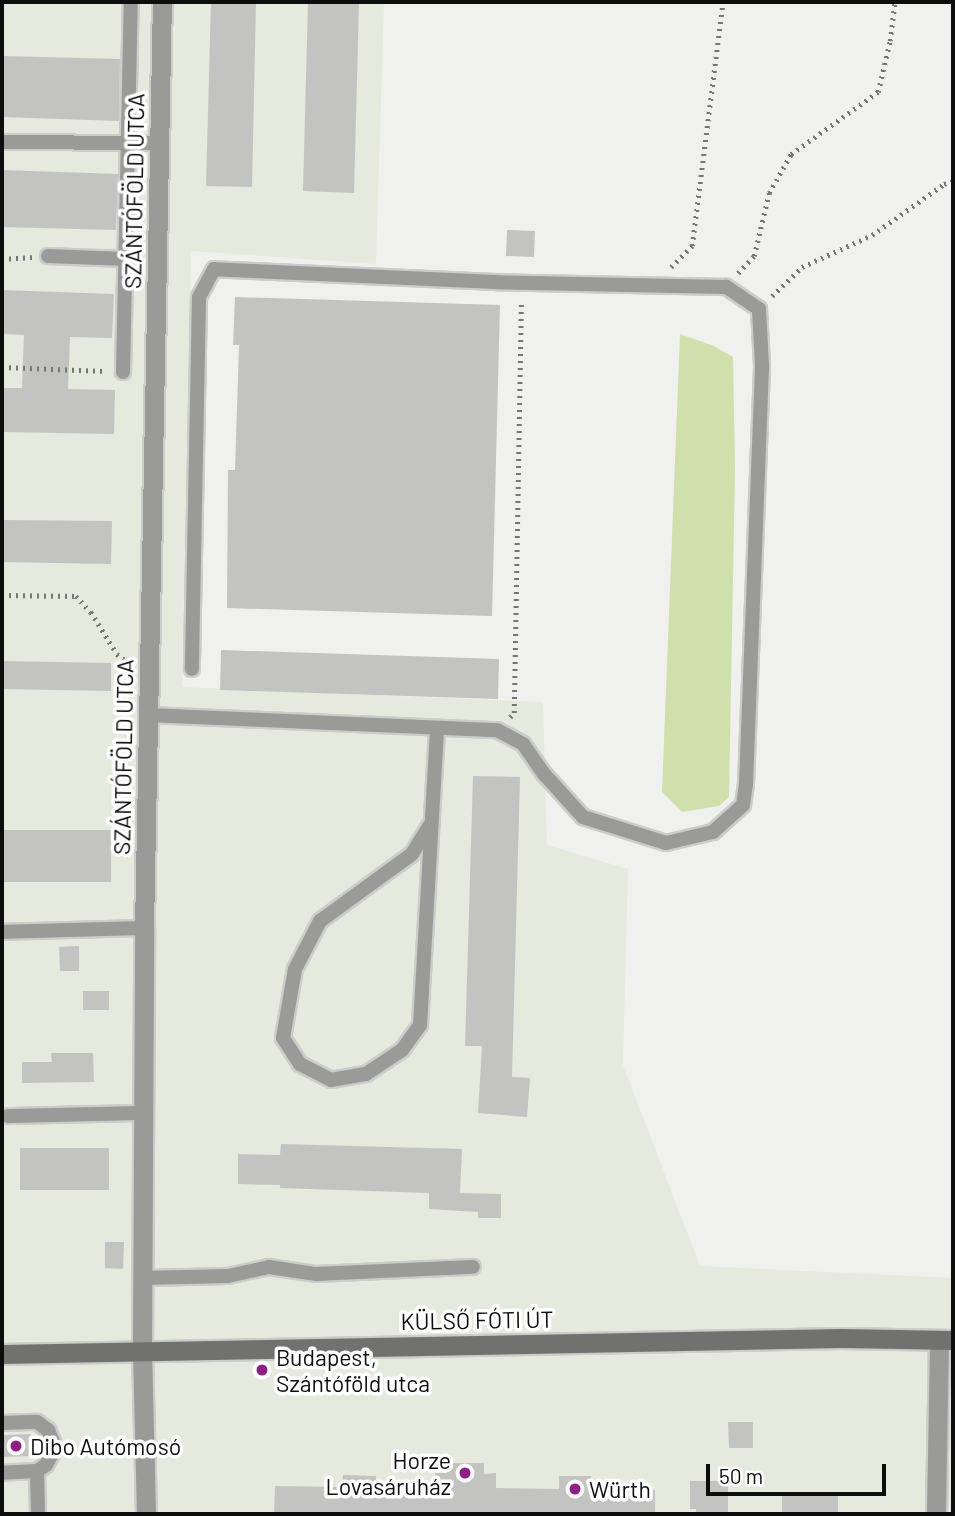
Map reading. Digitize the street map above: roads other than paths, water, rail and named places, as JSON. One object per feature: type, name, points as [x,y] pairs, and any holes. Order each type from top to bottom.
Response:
[{"type":"main road","name":"KÜLSŐ FÓTI ÚT","points":[[2,1354],[841,1338],[946,1340]]},
{"type":"street","name":"SZÁNTÓFÖLD UTCA","points":[[146,1514],[142,1350],[144,928],[162,2]]},
{"type":"street","points":[[936,1514],[946,1340]]},
{"type":"lane","points":[[123,372],[131,2]]},
{"type":"lane","points":[[2,142],[127,145],[159,143]]},
{"type":"lane","points":[[48,256],[125,259]]},
{"type":"lane","points":[[149,715],[497,730],[523,744],[545,775],[583,817],[666,843],[713,832],[743,805],[762,365],[758,309],[726,287],[214,270],[199,297],[192,669]]},
{"type":"lane","points":[[430,825],[412,854],[320,921],[295,969],[283,1038],[300,1064],[331,1080],[366,1074],[402,1050],[420,1025],[437,727]]},
{"type":"lane","points":[[2,932],[144,928]]},
{"type":"lane","points":[[8,1116],[143,1113]]},
{"type":"lane","points":[[143,1278],[228,1276],[269,1267],[316,1274],[473,1267]]},
{"type":"lane","points":[[2,1423],[37,1422],[48,1430],[53,1442],[52,1454],[46,1465],[37,1471],[2,1472]]},
{"type":"lane","points":[[37,1471],[38,1514]]},
{"type":"place","name":"Budapest, Szántóföld utca","points":[[262,1370]]},
{"type":"place","name":"Dibo Autómosó","points":[[16,1446]]},
{"type":"place","name":"Horze Lovasáruház","points":[[465,1473]]},
{"type":"place","name":"Würth","points":[[575,1489]]}]
